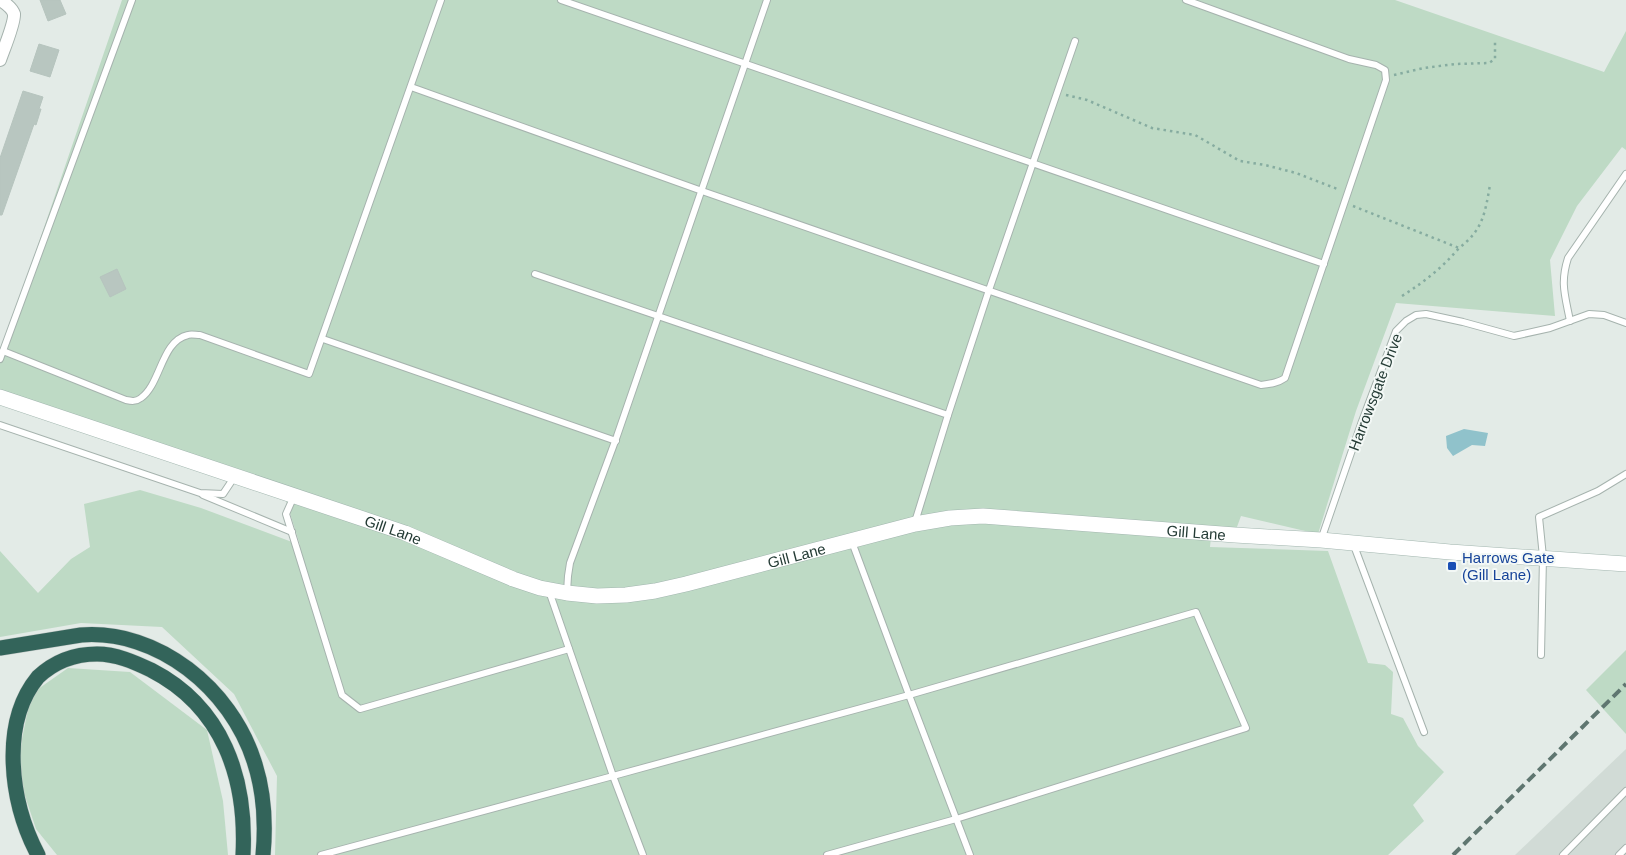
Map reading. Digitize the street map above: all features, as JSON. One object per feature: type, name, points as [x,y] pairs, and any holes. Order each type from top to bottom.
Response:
[{"type":"highway","points":[[0,648],[81,635],[121,636],[159,651],[199,678],[217,696],[232,716],[254,759],[262,796],[264,824],[263,855]]},
{"type":"highway","points":[[38,855],[23,825],[10,785],[7,760],[10,721],[18,700],[32,681],[41,673],[73,657],[98,654],[121,658],[157,674],[186,694],[207,717],[224,744],[236,774],[242,811],[243,855]]},
{"type":"street","points":[[0,0],[10,8],[14,15],[0,60]]},
{"type":"street","name":"Gill Lane","points":[[0,396],[405,533],[513,579],[548,590],[567,593],[597,596],[626,595],[655,590],[686,584],[915,524],[950,518],[983,516],[1353,542],[1450,552],[1626,564]]},
{"type":"lane","points":[[0,359],[132,0]]},
{"type":"lane","points":[[3,351],[126,400],[134,401],[141,398],[149,388],[169,350],[180,338],[188,335],[200,335],[309,374],[441,0]]},
{"type":"lane","points":[[561,0],[1324,264]]},
{"type":"lane","points":[[567,593],[570,564],[616,441],[767,0]]},
{"type":"lane","points":[[410,87],[1261,385],[1270,384],[1285,378],[1386,80],[1385,70],[1376,65],[1349,58],[1186,0]]},
{"type":"lane","points":[[915,524],[989,290],[1076,41]]},
{"type":"lane","points":[[1570,321],[1563,289],[1563,272],[1568,258],[1626,174]]},
{"type":"lane","points":[[535,274],[948,415]]},
{"type":"lane","name":"Harrowsgate Drive","points":[[1321,540],[1361,424],[1396,331],[1406,321],[1416,315],[1426,314],[1514,336],[1550,328],[1589,314],[1604,315],[1626,323]]},
{"type":"lane","points":[[322,339],[616,441]]},
{"type":"lane","points":[[0,425],[200,493],[292,532]]},
{"type":"lane","points":[[1541,655],[1543,557],[1539,517],[1598,491],[1626,474]]},
{"type":"lane","points":[[200,493],[223,494],[235,476]]},
{"type":"lane","points":[[295,496],[286,514],[342,695],[360,709],[569,649]]},
{"type":"lane","points":[[851,540],[970,855]]},
{"type":"lane","points":[[1353,542],[1424,732]]},
{"type":"lane","points":[[548,590],[613,776],[643,855]]},
{"type":"lane","points":[[321,855],[909,695],[1196,612],[1246,728],[956,820],[828,855]]},
{"type":"lane","points":[[1563,855],[1626,791]]},
{"type":"lane","points":[[1619,855],[1626,848]]},
{"type":"path","points":[[1386,77],[1424,68],[1455,64],[1489,63],[1495,59],[1495,42]]},
{"type":"path","points":[[1058,93],[1087,100],[1152,128],[1195,135],[1240,161],[1296,172],[1348,193]]},
{"type":"path","points":[[1402,296],[1425,282],[1459,248],[1470,240],[1478,230],[1485,215],[1490,185]]},
{"type":"path","points":[[1344,203],[1459,248]]},
{"type":"shaded area","points":[[1626,749],[1626,855],[1515,855]]},
{"type":"green space","points":[[122,0],[1395,0],[1604,72],[1626,31],[1626,150],[1622,147],[1577,206],[1550,260],[1555,316],[1396,303],[1356,411],[1318,534],[1241,516],[1234,535],[1211,537],[1210,547],[1328,551],[1368,663],[1385,665],[1393,672],[1391,714],[1403,718],[1418,746],[1444,772],[1413,805],[1424,821],[1388,855],[275,855],[277,776],[234,694],[162,627],[81,623],[0,637],[0,551],[38,593],[71,559],[90,547],[84,504],[140,490],[201,508],[300,545],[284,494],[0,397],[0,356]]},
{"type":"green space","points":[[1626,650],[1626,734],[1586,690]]},
{"type":"green space","points":[[68,668],[130,672],[207,730],[223,801],[228,855],[57,855],[36,829],[16,769],[31,694]]},
{"type":"water","points":[[1464,429],[1488,433],[1485,446],[1472,445],[1453,456],[1447,448],[1446,436]]},
{"type":"building","points":[[40,0],[60,0],[66,14],[48,21]]},
{"type":"building","points":[[39,44],[59,50],[50,77],[30,71]]},
{"type":"building","points":[[23,91],[43,97],[39,109],[41,109],[2,215],[0,215],[0,158]]},
{"type":"building","points":[[117,269],[126,289],[110,297],[100,277]]},
{"type":"railway","points":[[1453,855],[1626,684]]},
{"type":"place","name":"Harrows Gate (Gill Lane)","points":[[1452,566]]}]
